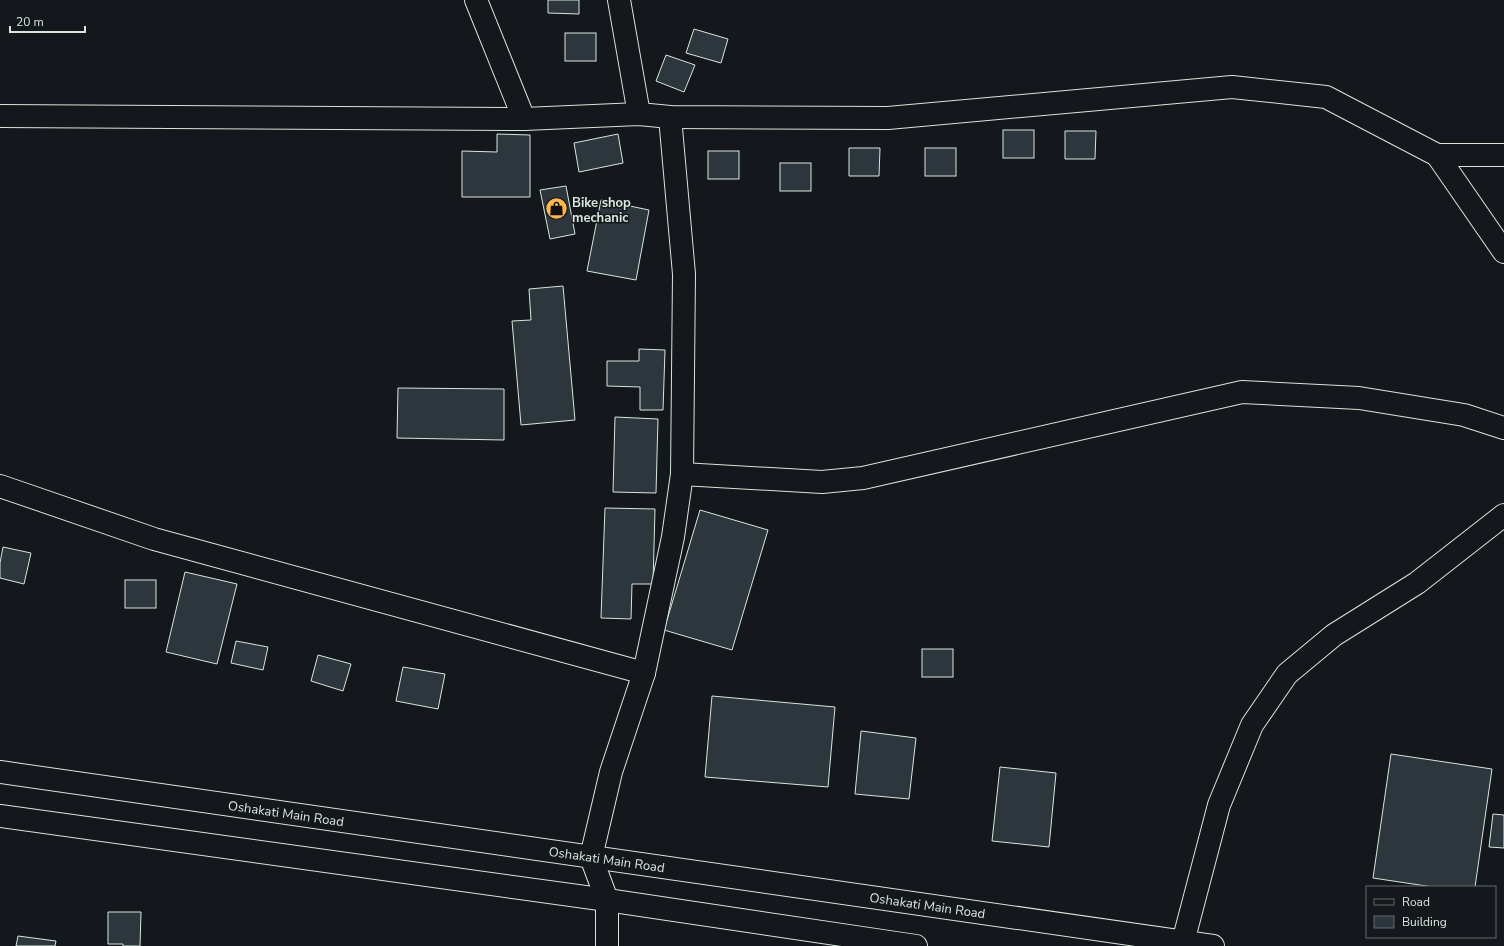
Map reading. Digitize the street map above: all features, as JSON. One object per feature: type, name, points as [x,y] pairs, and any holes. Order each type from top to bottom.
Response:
[{"type":"street","points":[[476,0],[524,119]]},
{"type":"street","points":[[618,0],[639,114]]},
{"type":"street","points":[[0,116],[524,119],[639,114],[670,117],[888,118],[1232,87],[1326,97],[1437,155],[1504,156]]},
{"type":"street","points":[[606,946],[607,900],[591,857],[611,772],[644,673],[672,538],[682,474],[684,274],[670,117]]},
{"type":"street","points":[[1437,155],[1504,252]]},
{"type":"street","points":[[682,474],[822,482],[863,478],[1242,392],[1359,398],[1464,415],[1504,428]]},
{"type":"street","points":[[0,486],[154,539],[644,673]]},
{"type":"street","points":[[1183,942],[1219,805],[1252,725],[1287,674],[1334,635],[1417,583],[1504,516]]},
{"type":"street","name":"Oshakati Main Road","points":[[0,772],[1213,946]]},
{"type":"street","points":[[0,816],[607,900],[916,946]]},
{"type":"building","points":[[548,0],[579,0],[579,14],[548,13]]},
{"type":"building","points":[[694,29],[728,39],[721,63],[686,53]]},
{"type":"building","points":[[565,33],[596,33],[596,61],[565,61]]},
{"type":"building","points":[[666,55],[695,65],[684,92],[656,81]]},
{"type":"building","points":[[1003,130],[1034,130],[1034,158],[1003,158]]},
{"type":"building","points":[[1065,131],[1096,131],[1095,159],[1065,159]]},
{"type":"building","points":[[497,134],[530,135],[530,197],[462,197],[462,151],[497,152]]},
{"type":"building","points":[[618,134],[623,163],[579,172],[574,143]]},
{"type":"building","points":[[849,148],[880,148],[879,176],[849,176]]},
{"type":"building","points":[[925,148],[956,148],[956,176],[925,176]]},
{"type":"building","points":[[708,151],[739,151],[739,179],[708,179]]},
{"type":"building","points":[[780,163],[811,163],[811,191],[780,191]]},
{"type":"building","points":[[566,186],[575,234],[550,239],[540,190]]},
{"type":"building","points":[[601,200],[649,210],[636,280],[587,271]]},
{"type":"building","points":[[563,286],[575,420],[521,425],[512,321],[531,320],[529,289]]},
{"type":"building","points":[[639,349],[665,350],[663,410],[640,410],[640,387],[607,386],[607,361],[639,361]]},
{"type":"building","points":[[398,388],[504,389],[504,440],[397,438]]},
{"type":"building","points":[[615,417],[658,419],[656,493],[613,492]]},
{"type":"building","points":[[605,508],[655,509],[653,584],[632,584],[631,619],[601,618]]},
{"type":"building","points":[[700,510],[768,530],[732,650],[664,630]]},
{"type":"building","points":[[3,547],[31,553],[24,584],[0,578],[0,563]]},
{"type":"building","points":[[185,572],[237,584],[217,664],[166,652]]},
{"type":"building","points":[[125,580],[156,580],[156,608],[125,608]]},
{"type":"building","points":[[236,641],[268,647],[263,670],[231,663]]},
{"type":"building","points":[[922,649],[953,649],[953,677],[922,677]]},
{"type":"building","points":[[318,655],[351,664],[343,691],[311,681]]},
{"type":"building","points":[[403,667],[445,674],[438,709],[396,701]]},
{"type":"building","points":[[712,696],[835,707],[828,787],[705,777]]},
{"type":"building","points":[[861,731],[916,738],[909,799],[855,794]]},
{"type":"building","points":[[1391,754],[1492,769],[1475,886],[1426,886],[1373,878]]},
{"type":"building","points":[[1000,767],[1056,773],[1049,847],[992,841]]},
{"type":"building","points":[[1493,814],[1504,815],[1504,848],[1489,847]]},
{"type":"building","points":[[108,912],[141,912],[140,946],[108,944]]},
{"type":"building","points":[[18,936],[56,941],[55,946],[16,946]]},
{"type":"place","name":"Bike shop mechanic","points":[[556,209]]}]
